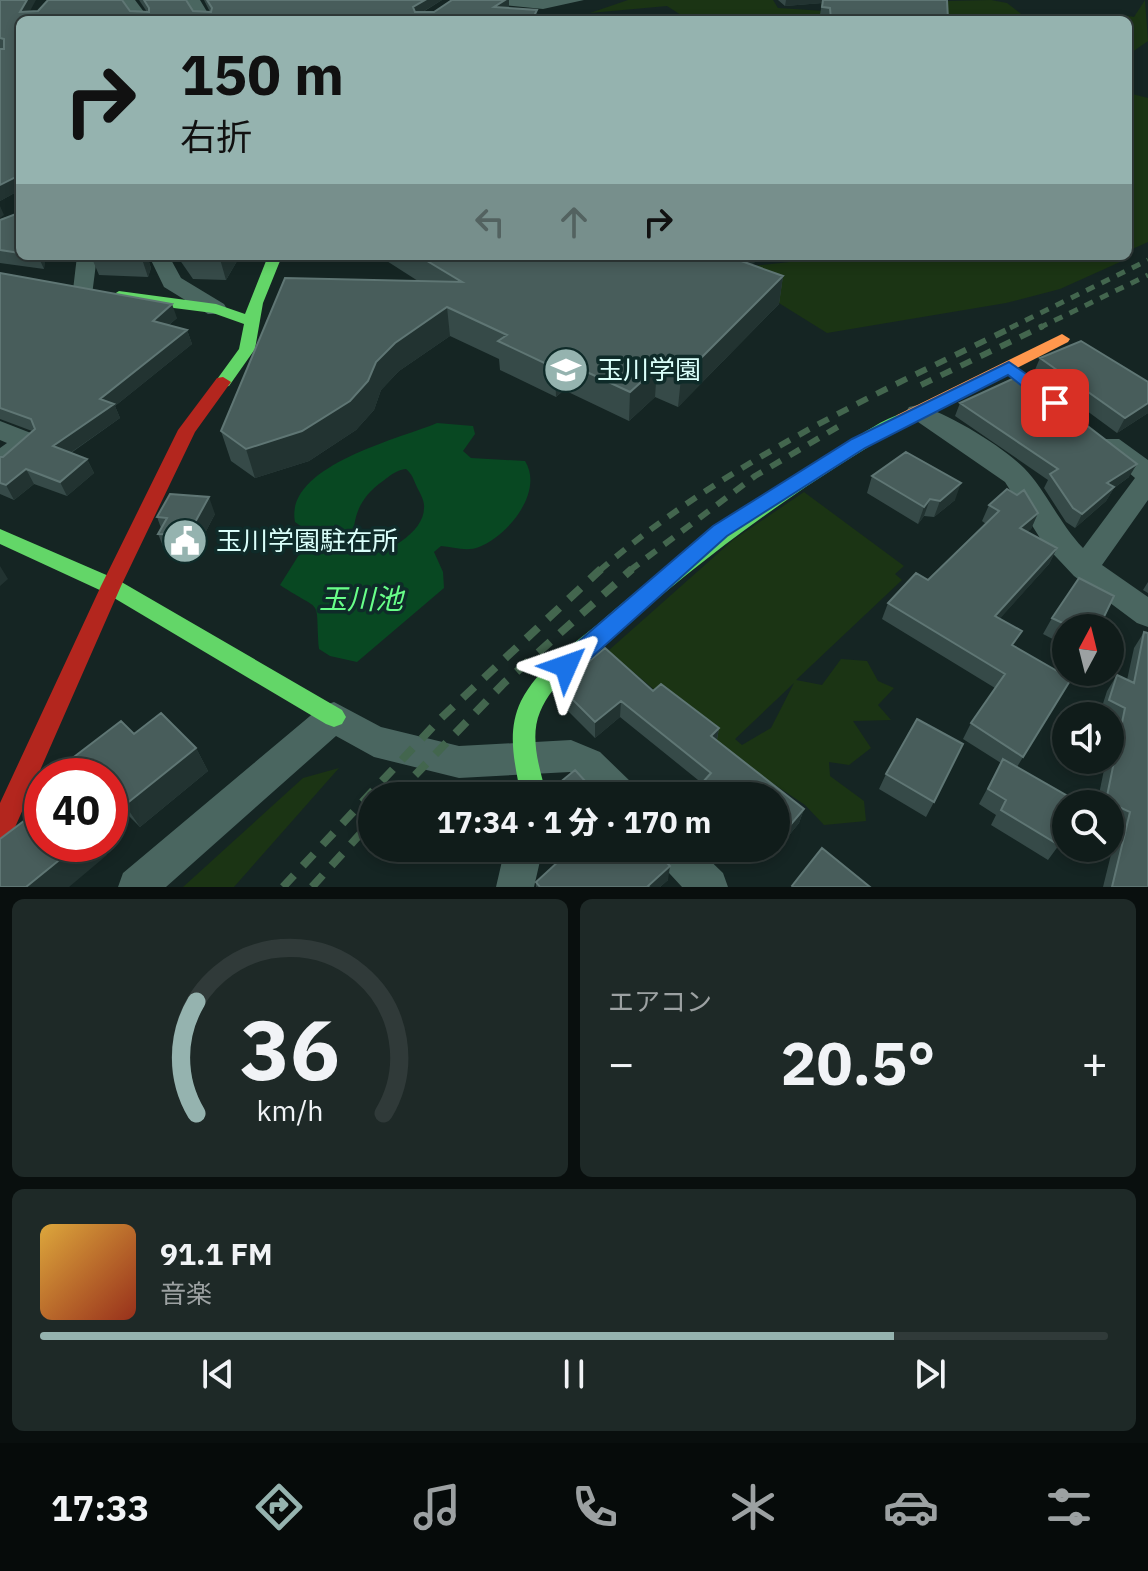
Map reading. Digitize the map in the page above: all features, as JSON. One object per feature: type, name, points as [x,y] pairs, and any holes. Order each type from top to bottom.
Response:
[{"type":"street","points":[[494,0],[543,5],[577,0]]},
{"type":"street","points":[[543,5],[547,16]]},
{"type":"street","points":[[84,290],[87,260]]},
{"type":"street","points":[[161,260],[172,282],[216,309]]},
{"type":"street","points":[[0,832],[111,586],[187,430],[247,349],[260,287],[273,260]]},
{"type":"street","points":[[59,285],[216,309],[253,322]]},
{"type":"street","points":[[531,782],[524,724],[531,706],[544,687],[611,624],[720,531],[858,444],[1062,339]]},
{"type":"street","points":[[1009,368],[1034,387]]},
{"type":"street","points":[[918,413],[939,421],[1015,475],[1053,535],[1084,568],[1148,614]]},
{"type":"street","points":[[1084,568],[1148,477],[1085,426]]},
{"type":"street","points":[[0,430],[27,441],[0,462]]},
{"type":"street","points":[[0,536],[111,586],[374,741],[459,762],[571,756],[588,763],[606,782]]},
{"type":"street","points":[[137,887],[334,717]]},
{"type":"street","points":[[515,887],[521,862]]},
{"type":"street","points":[[685,862],[709,887]]},
{"type":"shaded area","points":[[628,0],[773,0],[778,8],[825,11],[821,4],[991,0],[1007,3],[1024,16],[681,16],[667,6],[590,13]]},
{"type":"shaded area","points":[[1145,0],[1148,41],[1132,52],[1132,17]]},
{"type":"shaded area","points":[[1132,94],[1148,98],[1148,242],[1132,249]]},
{"type":"shaded area","points":[[808,260],[1121,260],[1060,289],[1006,303],[827,333],[724,269]]},
{"type":"shaded area","points":[[804,492],[904,566],[895,574],[902,580],[796,680],[822,685],[841,659],[867,661],[878,681],[894,688],[878,705],[891,720],[853,721],[871,748],[849,765],[829,762],[830,776],[864,801],[866,821],[824,825],[805,805],[790,795],[790,782],[770,782],[742,763],[608,651],[733,540]],"holes":[[[794,683],[771,728],[742,745],[735,739]]]},
{"type":"shaded area","points":[[339,768],[234,887],[183,887],[303,778]]},
{"type":"water","name":"玉川池","points":[[437,423],[473,426],[475,434],[463,451],[471,458],[525,461],[530,473],[527,498],[512,522],[490,541],[470,549],[441,546],[434,552],[443,572],[444,588],[357,662],[330,656],[319,649],[315,608],[280,585],[312,534],[295,522],[296,502],[307,485],[325,470],[372,447]],"holes":[[[406,469],[423,499],[424,508],[418,526],[392,547],[363,555],[353,544],[359,508],[375,487],[399,470]]]},
{"type":"building","points":[[0,0],[27,0],[20,12],[38,11],[48,0],[122,0],[130,11],[149,12],[144,0],[186,0],[193,11],[211,12],[207,0],[425,0],[413,7],[415,12],[434,12],[452,0],[505,0],[494,7],[537,10],[534,16],[16,16],[16,177],[0,185],[0,49],[4,49],[4,39],[0,38]]},
{"type":"building","points":[[823,0],[947,0],[948,16],[831,16],[830,8],[822,7]]},
{"type":"building","points":[[16,214],[16,252],[0,250],[0,220]]},
{"type":"building","points":[[426,260],[739,260],[783,276],[681,378],[657,368],[630,392],[563,361],[555,368],[498,341],[507,335],[447,307],[395,343],[376,362],[368,381],[350,401],[302,431],[246,449],[221,431],[285,278],[462,282]]},
{"type":"building","points":[[0,273],[172,304],[153,321],[187,330],[100,399],[114,404],[53,446],[87,459],[60,482],[26,469],[6,485],[0,483],[0,457],[35,429],[31,419],[0,408]]},
{"type":"building","points":[[1081,341],[1148,382],[1148,403],[1125,418],[1040,358]]},
{"type":"building","points":[[1021,375],[1137,464],[1107,483],[1114,487],[1082,514],[1073,508],[1050,474],[1058,469],[960,403]]},
{"type":"building","points":[[906,452],[961,483],[940,501],[930,499],[924,507],[872,476]]},
{"type":"building","points":[[1007,489],[1017,495],[1024,490],[1038,513],[1020,528],[1057,548],[995,616],[1022,631],[1012,645],[1052,668],[1052,686],[1067,686],[1057,702],[1052,702],[1052,710],[1023,757],[971,723],[1005,674],[888,603],[916,573],[928,580],[999,511],[989,505]]},
{"type":"building","points":[[170,494],[209,497],[188,535],[158,534],[167,518],[157,517]]},
{"type":"building","points":[[1079,578],[1114,596],[1105,614],[1055,614]]},
{"type":"building","points":[[1144,632],[1148,633],[1148,887],[1112,887],[1118,862],[1124,862],[1124,837],[1130,812],[1124,809],[1124,790],[1108,790],[1112,774],[1124,774],[1125,708],[1124,702],[1109,700],[1113,686],[1124,686],[1124,678],[1134,683]]},
{"type":"building","points":[[605,648],[653,691],[661,684],[719,728],[711,736],[770,782],[703,782],[711,773],[621,701],[595,722],[565,692],[568,679]]},
{"type":"building","points":[[161,713],[196,748],[128,803],[128,758],[73,758],[121,721],[134,734]]},
{"type":"building","points":[[917,719],[963,744],[934,802],[886,774]]},
{"type":"building","points":[[1003,759],[1057,790],[1052,790],[1052,841],[1001,810],[1006,800],[988,789]]},
{"type":"building","points":[[575,770],[586,782],[560,782]]},
{"type":"building","points":[[790,798],[804,809],[790,825]]},
{"type":"building","points":[[24,821],[24,862],[57,862],[26,887],[0,887],[0,839]]},
{"type":"building","points":[[822,848],[870,887],[793,887]]},
{"type":"building","points":[[558,862],[666,862],[670,866],[649,887],[540,887],[536,882]]},
{"type":"railway","points":[[1010,328],[1148,260]]},
{"type":"railway","points":[[1039,328],[1148,275]]},
{"type":"railway","points":[[599,571],[646,533],[747,465],[852,407],[1015,326]]},
{"type":"railway","points":[[921,385],[1043,326]]},
{"type":"railway","points":[[629,571],[755,476],[846,422]]},
{"type":"railway","points":[[283,887],[440,719],[601,569]]},
{"type":"railway","points":[[409,782],[504,683],[632,569]]},
{"type":"railway","points":[[312,887],[358,836]]},
{"type":"traffic: fast","points":[[223,382],[247,349],[255,303],[273,260]]},
{"type":"traffic: fast","points":[[119,296],[216,309],[253,322]]},
{"type":"traffic: fast","points":[[531,782],[524,740],[526,718],[536,696],[552,676],[709,544],[784,491],[903,419]]},
{"type":"traffic: fast","points":[[0,536],[111,586],[334,717]]},
{"type":"traffic: slow","points":[[903,419],[1062,339]]},
{"type":"traffic: jam","points":[[0,832],[111,586],[187,430],[223,382]]},
{"type":"place","name":"玉川学園","points":[[566,370]]},
{"type":"place","name":"玉川学園駐在所","points":[[185,541]]},
{"type":"route","points":[[566,666],[720,531],[858,444],[1009,368],[1055,403]]}]
